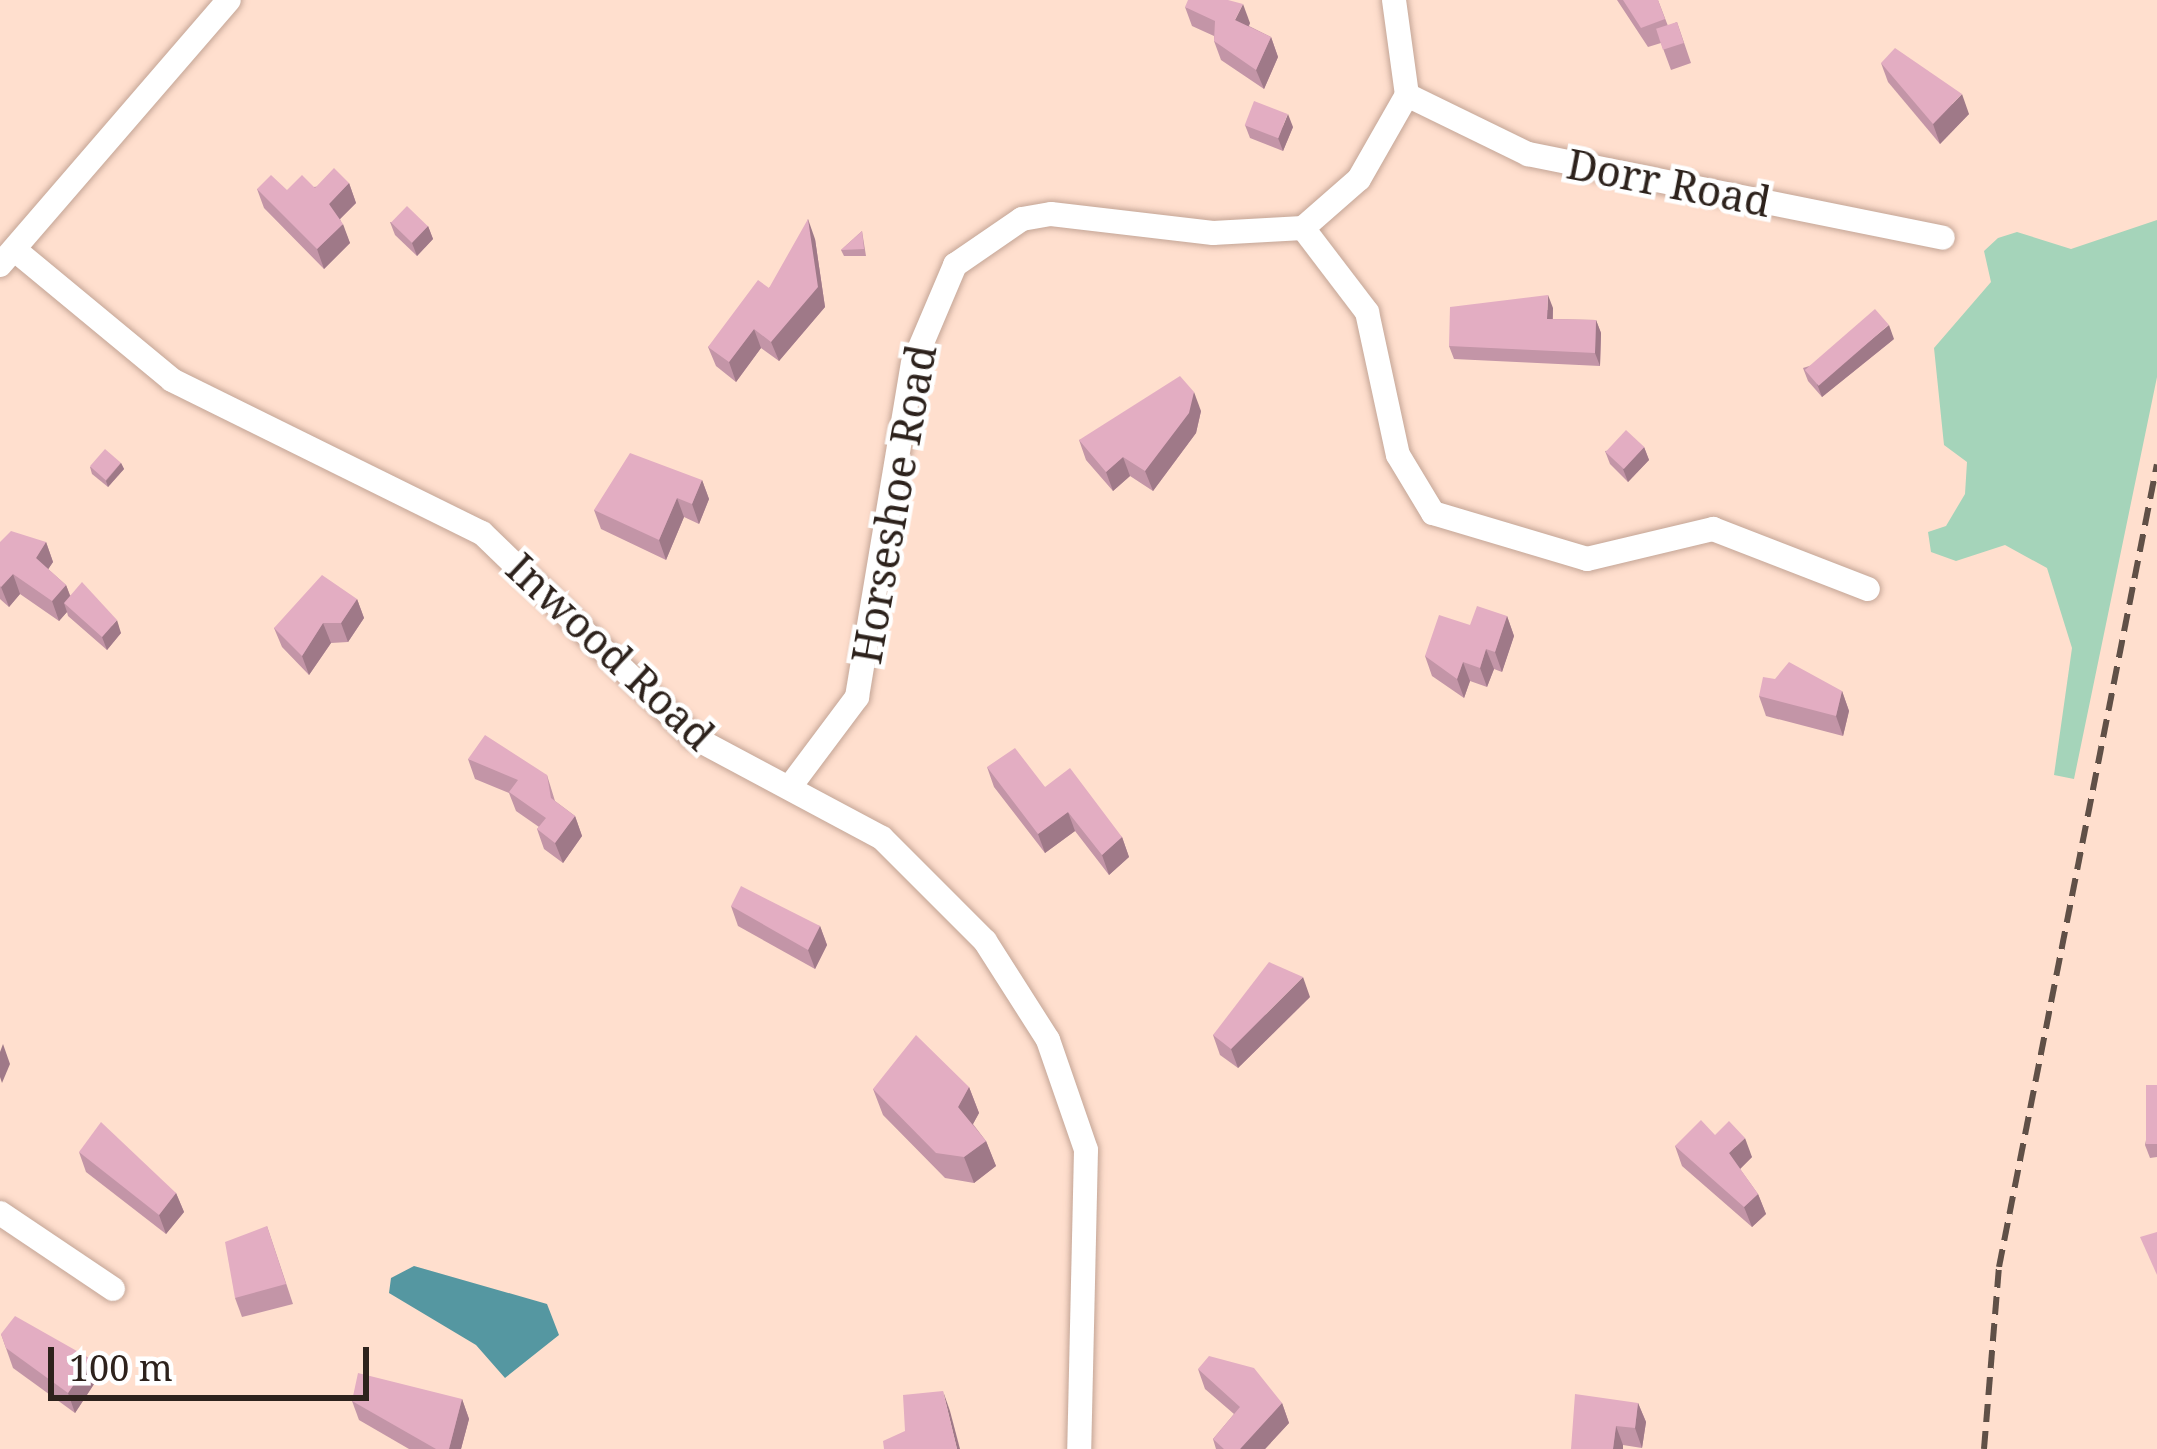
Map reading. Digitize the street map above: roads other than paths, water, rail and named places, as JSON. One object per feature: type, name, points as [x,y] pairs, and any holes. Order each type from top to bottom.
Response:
[{"type":"street","points":[[7,258],[171,54],[229,0]]},
{"type":"street","points":[[1394,0],[1407,94],[1359,179],[1303,228],[1359,296],[1398,455],[1433,513],[1587,560],[1713,530],[1778,545],[1868,589]]},
{"type":"street","name":"Dorr Road","points":[[1407,94],[1528,154],[1943,238]]},
{"type":"street","name":"Horseshoe Road","points":[[792,784],[857,698],[913,364],[955,265],[1022,219],[1051,214],[1213,233],[1303,228]]},
{"type":"street","name":"Inwood Road","points":[[7,258],[172,380],[482,533],[693,737],[792,784],[882,838],[985,941],[1048,1040],[1088,1175],[1079,1449]]},
{"type":"street","points":[[0,1214],[113,1289]]},
{"type":"water","points":[[414,1266],[547,1304],[559,1335],[505,1378],[476,1345],[389,1293],[391,1278]]},
{"type":"railway","points":[[1984,1449],[1999,1267],[2157,464]]}]
